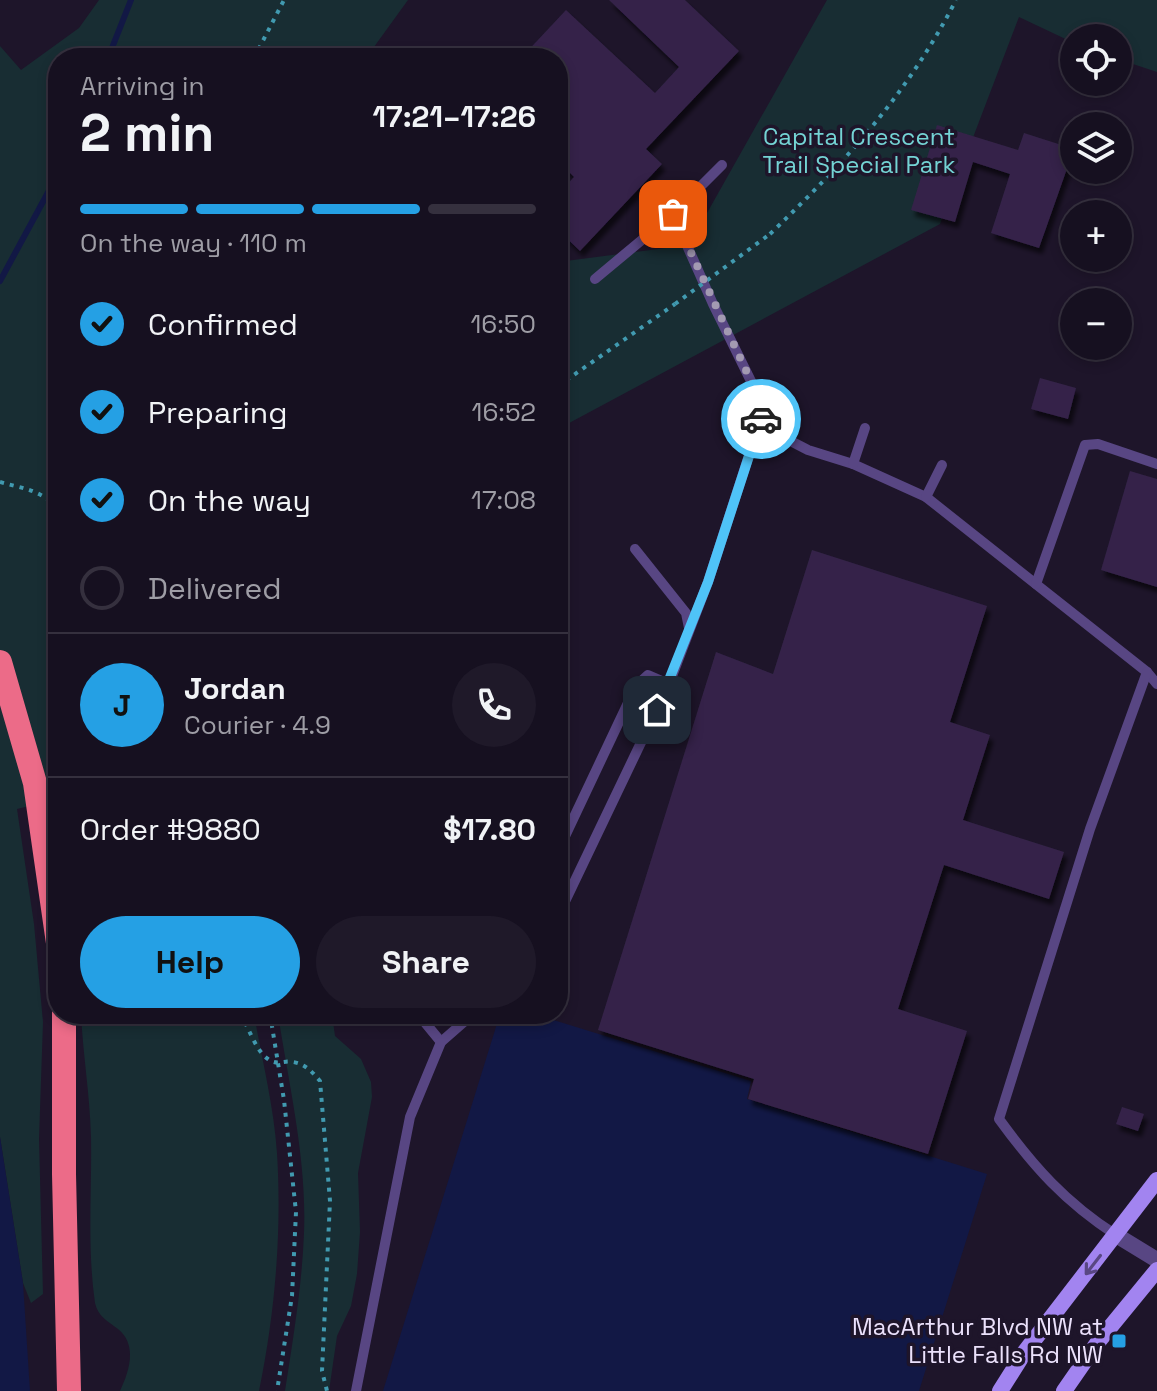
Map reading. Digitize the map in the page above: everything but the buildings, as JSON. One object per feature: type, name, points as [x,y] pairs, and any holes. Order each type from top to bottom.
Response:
[{"type":"highway","points":[[0,662],[35,783],[48,873]]},
{"type":"highway","points":[[64,1024],[69,1391]]},
{"type":"main road","points":[[1000,1391],[1024,1353],[1157,1180]]},
{"type":"main road","points":[[1064,1391],[1074,1374],[1157,1270]]},
{"type":"street","points":[[1116,1235],[1157,1260]]},
{"type":"lane","points":[[595,279],[673,214],[722,165]]},
{"type":"lane","points":[[673,214],[777,434],[808,450],[853,464],[926,497],[1152,673],[1157,684]]},
{"type":"lane","points":[[568,896],[669,684],[708,582],[764,409]]},
{"type":"lane","points":[[853,464],[865,428]]},
{"type":"lane","points":[[1036,584],[1085,445],[1098,444],[1157,464]]},
{"type":"lane","points":[[926,497],[942,465]]},
{"type":"lane","points":[[635,549],[686,613],[689,630]]},
{"type":"lane","points":[[1116,1235],[1061,1195],[1031,1163],[999,1119],[1090,829],[1152,673]]},
{"type":"lane","points":[[568,830],[636,686],[648,675],[669,684]]},
{"type":"lane","points":[[426,1024],[441,1042]]},
{"type":"lane","points":[[356,1391],[410,1117],[441,1042],[462,1024]]},
{"type":"path","points":[[259,48],[284,0]]},
{"type":"path","points":[[568,379],[770,234],[881,118],[939,32],[956,0]]},
{"type":"path","points":[[0,482],[26,487],[48,499]]},
{"type":"path","points":[[246,1024],[261,1052],[270,1061],[278,1064],[291,1061],[307,1067],[320,1081],[330,1201],[322,1371],[327,1391]]},
{"type":"path","points":[[272,1024],[296,1212],[292,1296],[277,1391]]},
{"type":"green space","points":[[99,0],[408,0],[373,48],[51,48],[79,28]]},
{"type":"green space","name":"Capital Crescent Trail Special Park","points":[[827,0],[1157,0],[1157,72],[1132,64],[1132,24],[1060,24],[1060,36],[1019,17],[940,224],[568,424],[568,261],[689,245]]},
{"type":"green space","points":[[0,46],[21,70],[48,50],[48,801],[17,809],[34,924],[43,1022],[39,1139],[43,1294],[31,1303],[23,1283],[0,1137]]},
{"type":"green space","points":[[82,1024],[256,1024],[273,1118],[279,1212],[276,1272],[259,1391],[120,1391],[129,1367],[128,1343],[124,1335],[98,1312],[95,1303],[90,1240],[90,1122]]},
{"type":"green space","points":[[280,1024],[333,1024],[335,1036],[361,1059],[371,1082],[372,1097],[358,1173],[360,1232],[357,1274],[351,1306],[337,1336],[329,1391],[285,1391],[297,1312],[304,1233],[303,1178]]},
{"type":"shaded area","points":[[497,1024],[566,1024],[751,1081],[747,1099],[987,1174],[919,1391],[383,1391]]},
{"type":"shaded area","points":[[0,1137],[23,1283],[30,1391],[0,1391]]},
{"type":"waterway","points":[[112,48],[131,0]]},
{"type":"waterway","points":[[0,281],[48,192]]},
{"type":"way so far","points":[[673,214],[764,409],[761,419]]},
{"type":"place","name":"MacArthur Blvd NW at Little Falls Rd NW","points":[[1119,1341]]},
{"type":"route","points":[[657,710],[708,582],[761,419]]}]
